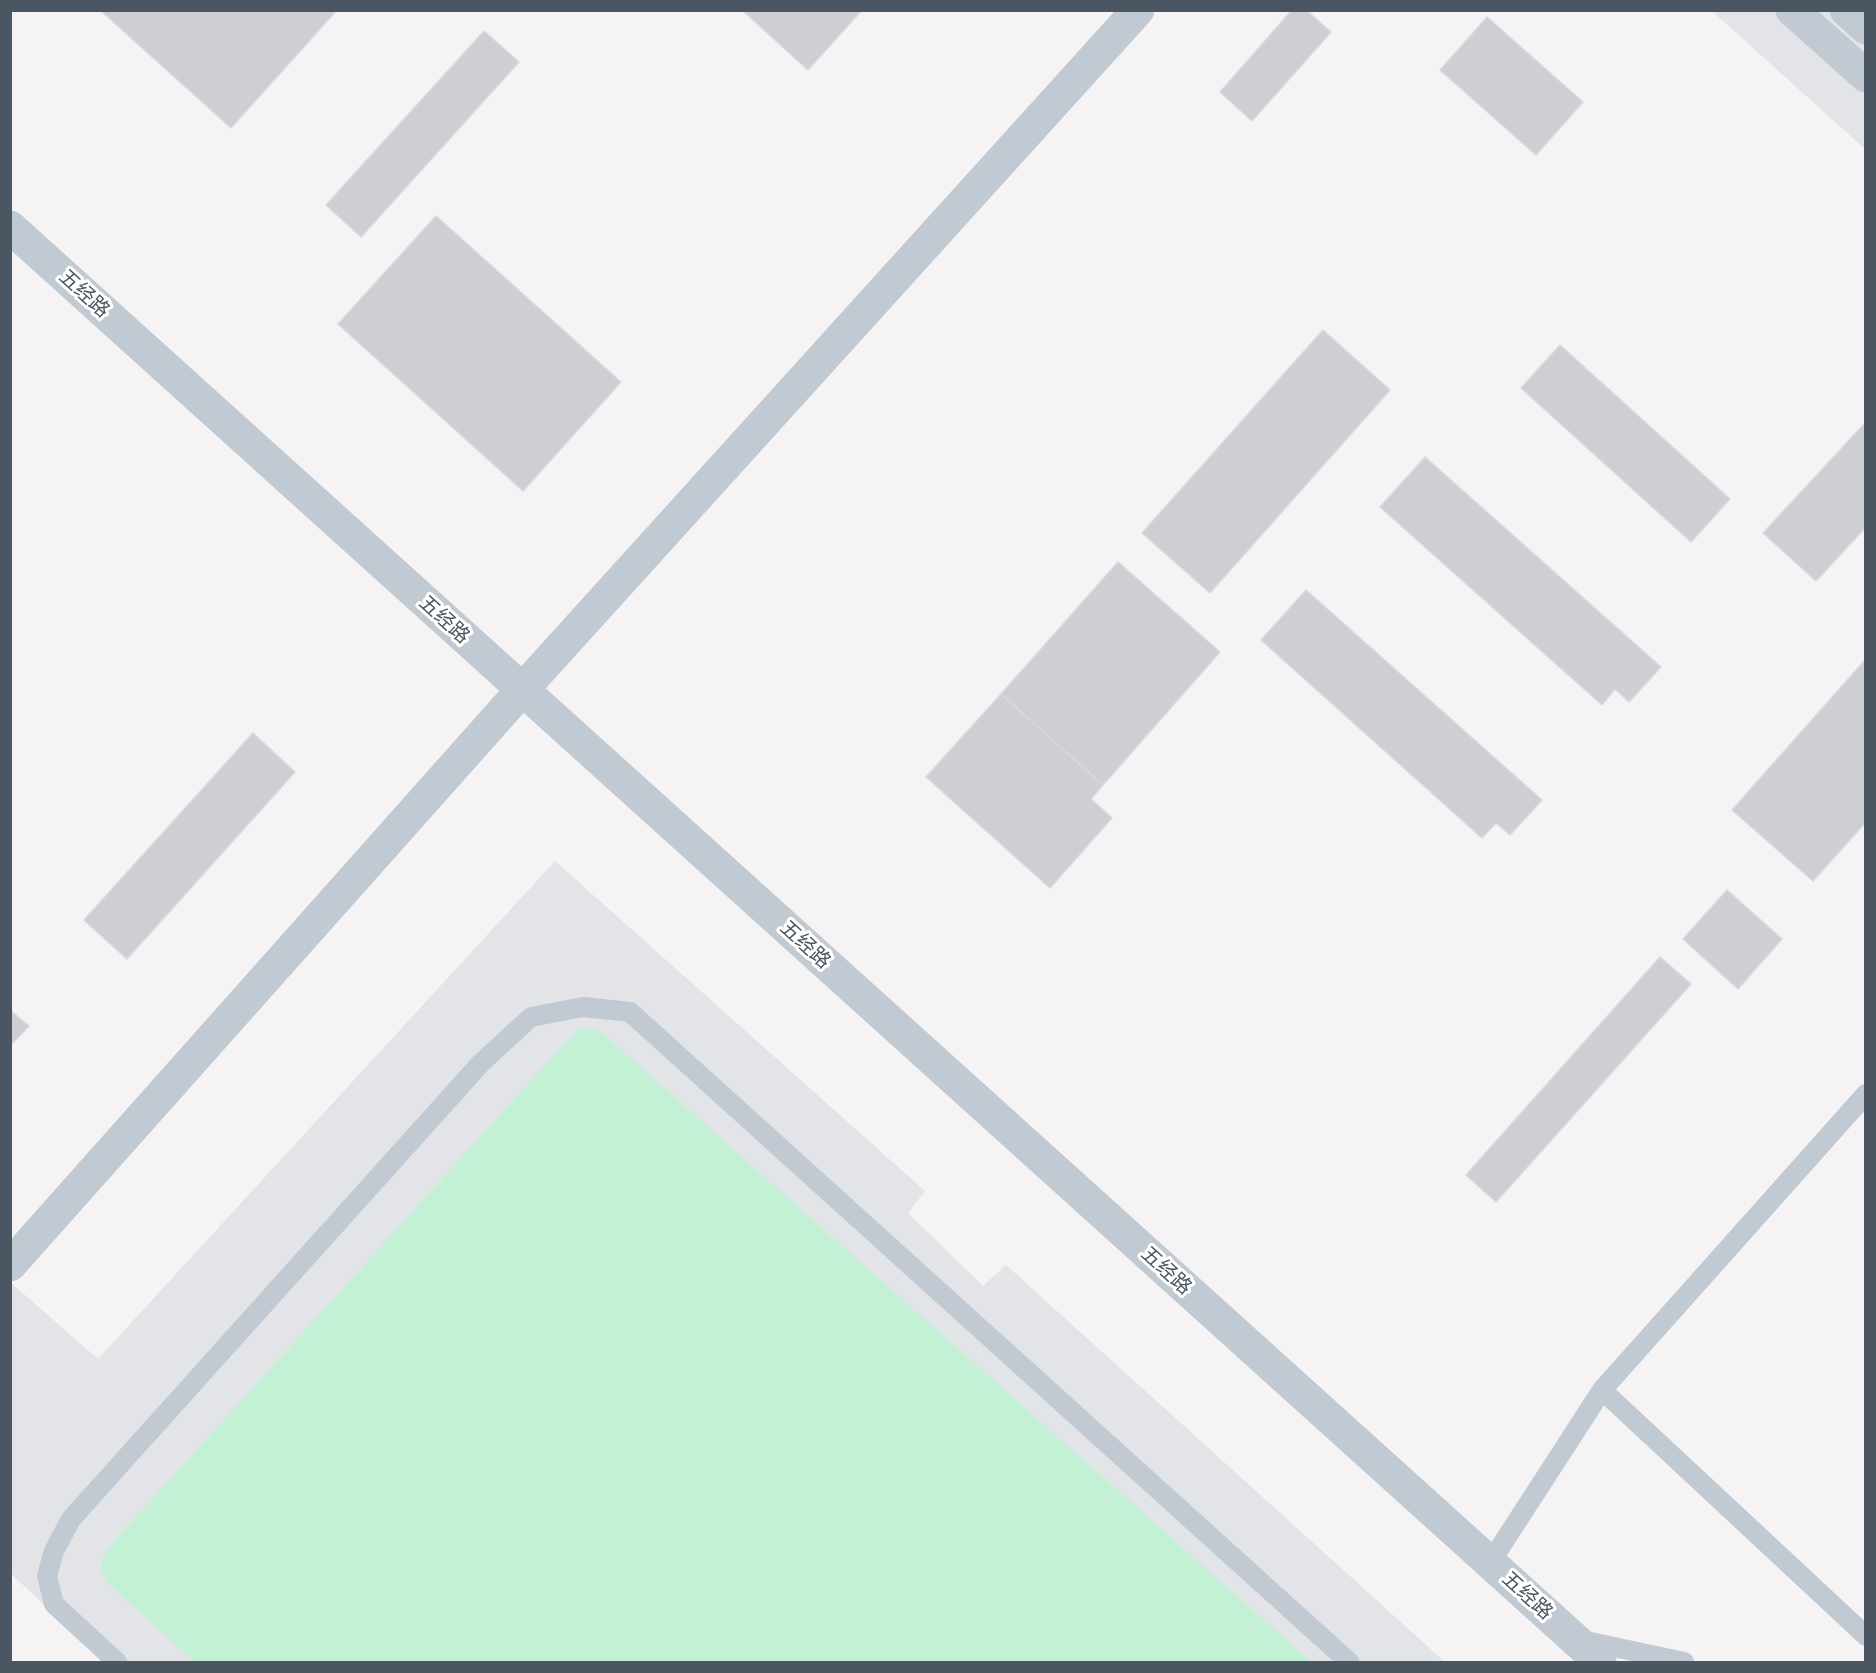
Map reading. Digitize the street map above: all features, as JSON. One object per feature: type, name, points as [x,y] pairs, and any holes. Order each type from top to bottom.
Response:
[{"type":"street","points":[[10,1266],[522,690],[1138,10]]},
{"type":"street","points":[[1792,10],[1866,76]]},
{"type":"street","points":[[1846,10],[1866,28]]},
{"type":"street","name":"五经路","points":[[10,227],[1600,1662]]},
{"type":"lane","points":[[117,1662],[54,1604],[47,1576],[54,1551],[71,1519],[481,1063],[531,1017],[583,1006],[630,1012],[1349,1662]]},
{"type":"lane","points":[[1490,1563],[1602,1390],[1866,1094]]},
{"type":"lane","points":[[1602,1390],[1866,1636]]},
{"type":"lane","points":[[1573,1638],[1684,1662]]},
{"type":"shaded area","points":[[1712,11],[1865,11],[1865,149]]},
{"type":"shaded area","points":[[555,861],[925,1191],[908,1213],[983,1286],[1006,1265],[1445,1662],[106,1662],[11,1574],[10,1282],[98,1359]]},
{"type":"green space","points":[[582,1028],[600,1031],[1311,1662],[195,1662],[110,1585],[101,1571],[104,1555],[565,1043]]},
{"type":"building","points":[[100,10],[337,10],[231,128]]},
{"type":"building","points":[[742,10],[862,10],[808,70]]},
{"type":"building","points":[[1292,10],[1306,10],[1331,32],[1252,121],[1220,92]]},
{"type":"building","points":[[1487,17],[1583,102],[1536,155],[1440,70]]},
{"type":"building","points":[[484,31],[519,62],[361,237],[326,205]]},
{"type":"building","points":[[436,216],[621,382],[523,491],[338,324]]},
{"type":"building","points":[[1323,330],[1390,390],[1210,593],[1142,533]]},
{"type":"building","points":[[1560,345],[1730,499],[1691,542],[1521,388]]},
{"type":"building","points":[[1866,422],[1866,527],[1816,581],[1763,533]]},
{"type":"building","points":[[1425,457],[1661,667],[1629,702],[1615,689],[1602,705],[1380,507]]},
{"type":"building","points":[[1118,562],[1220,652],[1103,785],[1001,694]]},
{"type":"building","points":[[1306,590],[1542,800],[1510,835],[1496,823],[1482,838],[1261,640]]},
{"type":"building","points":[[1866,659],[1866,822],[1813,881],[1732,810]]},
{"type":"building","points":[[1001,694],[1103,785],[1091,799],[1112,818],[1050,888],[926,777]]},
{"type":"building","points":[[253,733],[295,772],[127,959],[84,920]]},
{"type":"building","points":[[1727,890],[1782,939],[1738,989],[1683,939]]},
{"type":"building","points":[[1660,957],[1691,984],[1496,1202],[1466,1175]]},
{"type":"building","points":[[10,1010],[29,1026],[10,1046]]}]
